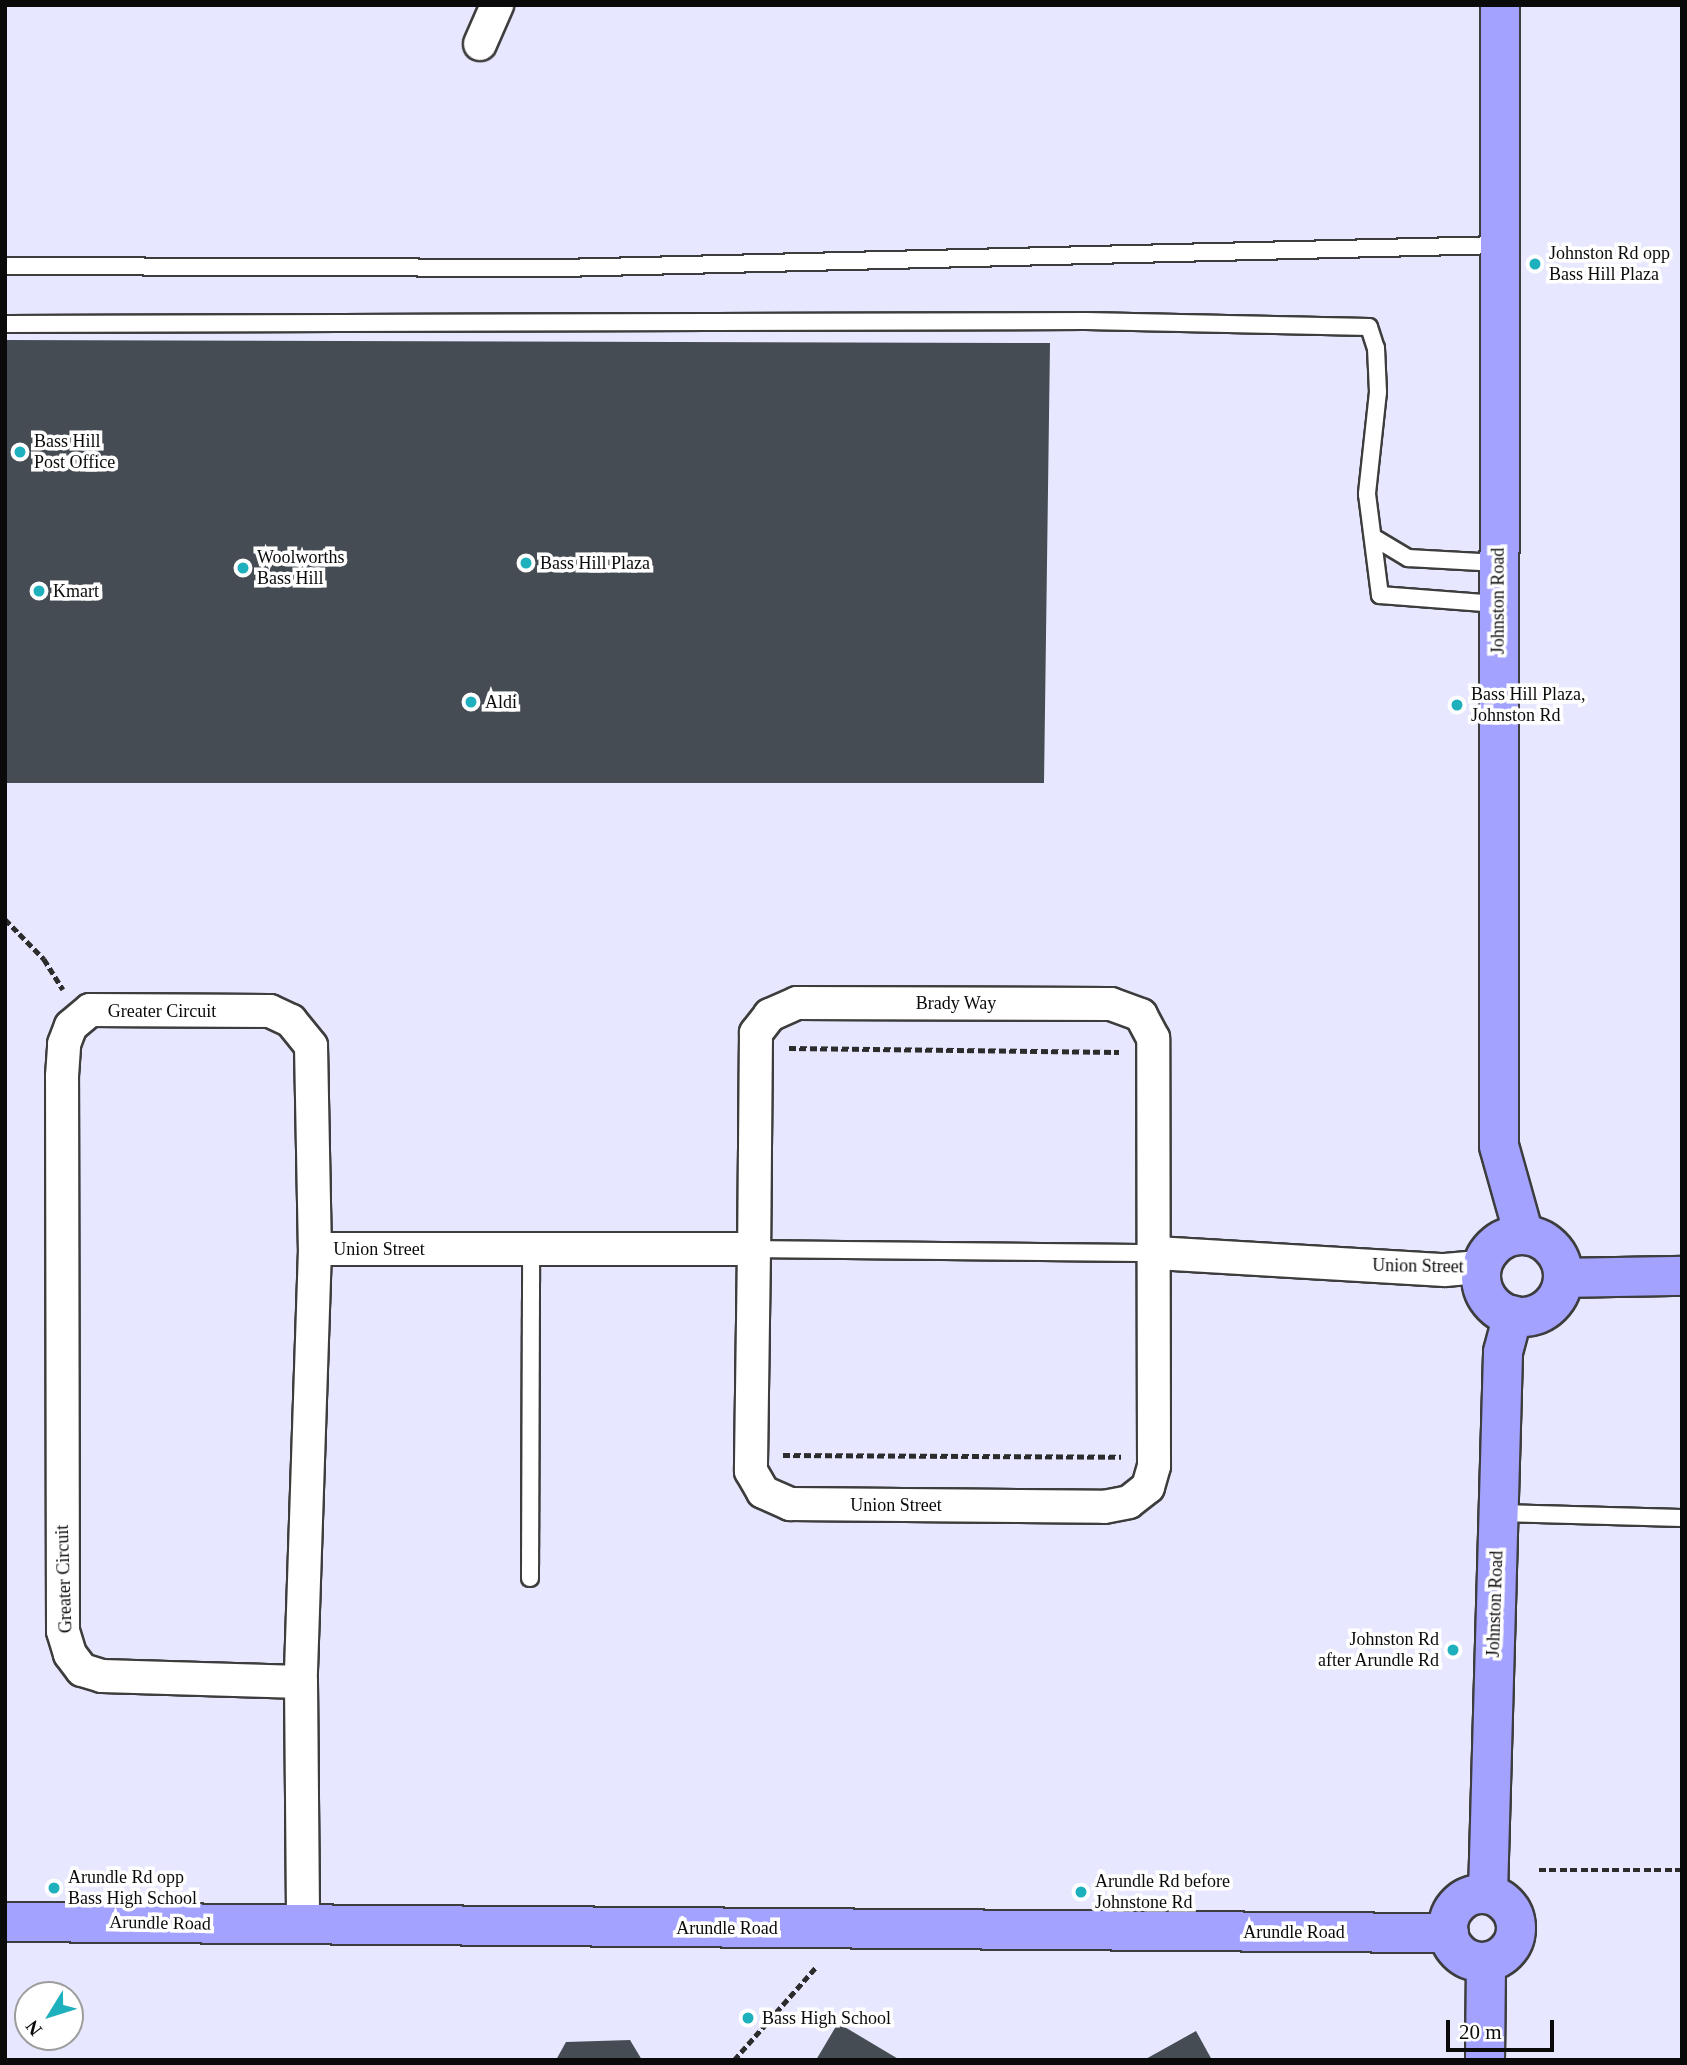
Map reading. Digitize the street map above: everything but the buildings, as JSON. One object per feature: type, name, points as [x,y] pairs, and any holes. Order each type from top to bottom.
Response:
[{"type":"street","points":[[480,44],[497,5]]},
{"type":"street","name":"Johnston Road","points":[[1500,5],[1502,245],[1497,604],[1499,1146],[1524,1235]]},
{"type":"street","name":"Brady Way","points":[[754,1249],[756,1033],[769,1015],[797,1003],[1111,1004],[1141,1015],[1153,1038],[1156,1253]]},
{"type":"street","name":"Greater Circuit","points":[[301,1682],[102,1676],[82,1670],[70,1654],[63,1631],[62,1076],[64,1044],[71,1026],[90,1010],[270,1011],[291,1021],[311,1046],[315,1249],[301,1682],[303,1925]]},
{"type":"street","points":[[1524,1235],[1549,1245],[1559,1259],[1564,1278],[1553,1302],[1540,1312],[1513,1315],[1491,1302],[1480,1278],[1482,1267],[1498,1242],[1524,1235]]},
{"type":"street","name":"Union Street","points":[[315,1249],[754,1249],[751,1471],[763,1492],[790,1504],[1104,1507],[1129,1502],[1148,1487],[1154,1457],[1156,1253],[1446,1270],[1482,1267]]},
{"type":"street","points":[[1564,1278],[1682,1276]]},
{"type":"street","name":"Johnston Road","points":[[1488,1894],[1503,1352],[1513,1315]]},
{"type":"street","points":[[1488,1894],[1508,1905],[1517,1931],[1505,1954],[1486,1963],[1463,1957],[1449,1933],[1453,1910],[1461,1901],[1488,1894]]},
{"type":"street","name":"Arundle Road","points":[[5,1922],[1449,1933]]},
{"type":"street","points":[[1485,2060],[1486,1963]]},
{"type":"lane","points":[[5,266],[560,268],[1502,245]]},
{"type":"lane","points":[[5,324],[1351,324],[1369,327],[1376,348],[1378,392],[1367,494],[1380,594],[1497,604]]},
{"type":"lane","points":[[1373,537],[1408,558],[1498,563]]},
{"type":"lane","points":[[530,1578],[531,1249]]},
{"type":"lane","points":[[754,1249],[1156,1253]]},
{"type":"lane","points":[[1499,1513],[1682,1518]]},
{"type":"path","points":[[5,919],[44,959],[80,1018]]},
{"type":"path","points":[[756,1048],[1154,1052]]},
{"type":"path","points":[[751,1454],[1154,1457]]},
{"type":"path","points":[[1539,1870],[1682,1870]]},
{"type":"path","points":[[734,2060],[850,1929]]},
{"type":"place","name":"Johnston Rd opp Bass Hill Plaza","points":[[1535,264]]},
{"type":"place","name":"Bass Hill Post Office","points":[[20,452]]},
{"type":"place","name":"Bass Hill Plaza","points":[[526,563]]},
{"type":"place","name":"Woolworths Bass Hill","points":[[243,568]]},
{"type":"place","name":"Kmart","points":[[39,591]]},
{"type":"place","name":"Aldi","points":[[471,702]]},
{"type":"place","name":"Bass Hill Plaza, Johnston Rd","points":[[1457,705]]},
{"type":"place","name":"Johnston Rd after Arundle Rd","points":[[1453,1650]]},
{"type":"place","name":"Arundle Rd opp Bass High School","points":[[54,1888]]},
{"type":"place","name":"Arundle Rd before Johnstone Rd","points":[[1081,1892]]},
{"type":"place","name":"Bass High School","points":[[748,2018]]}]
